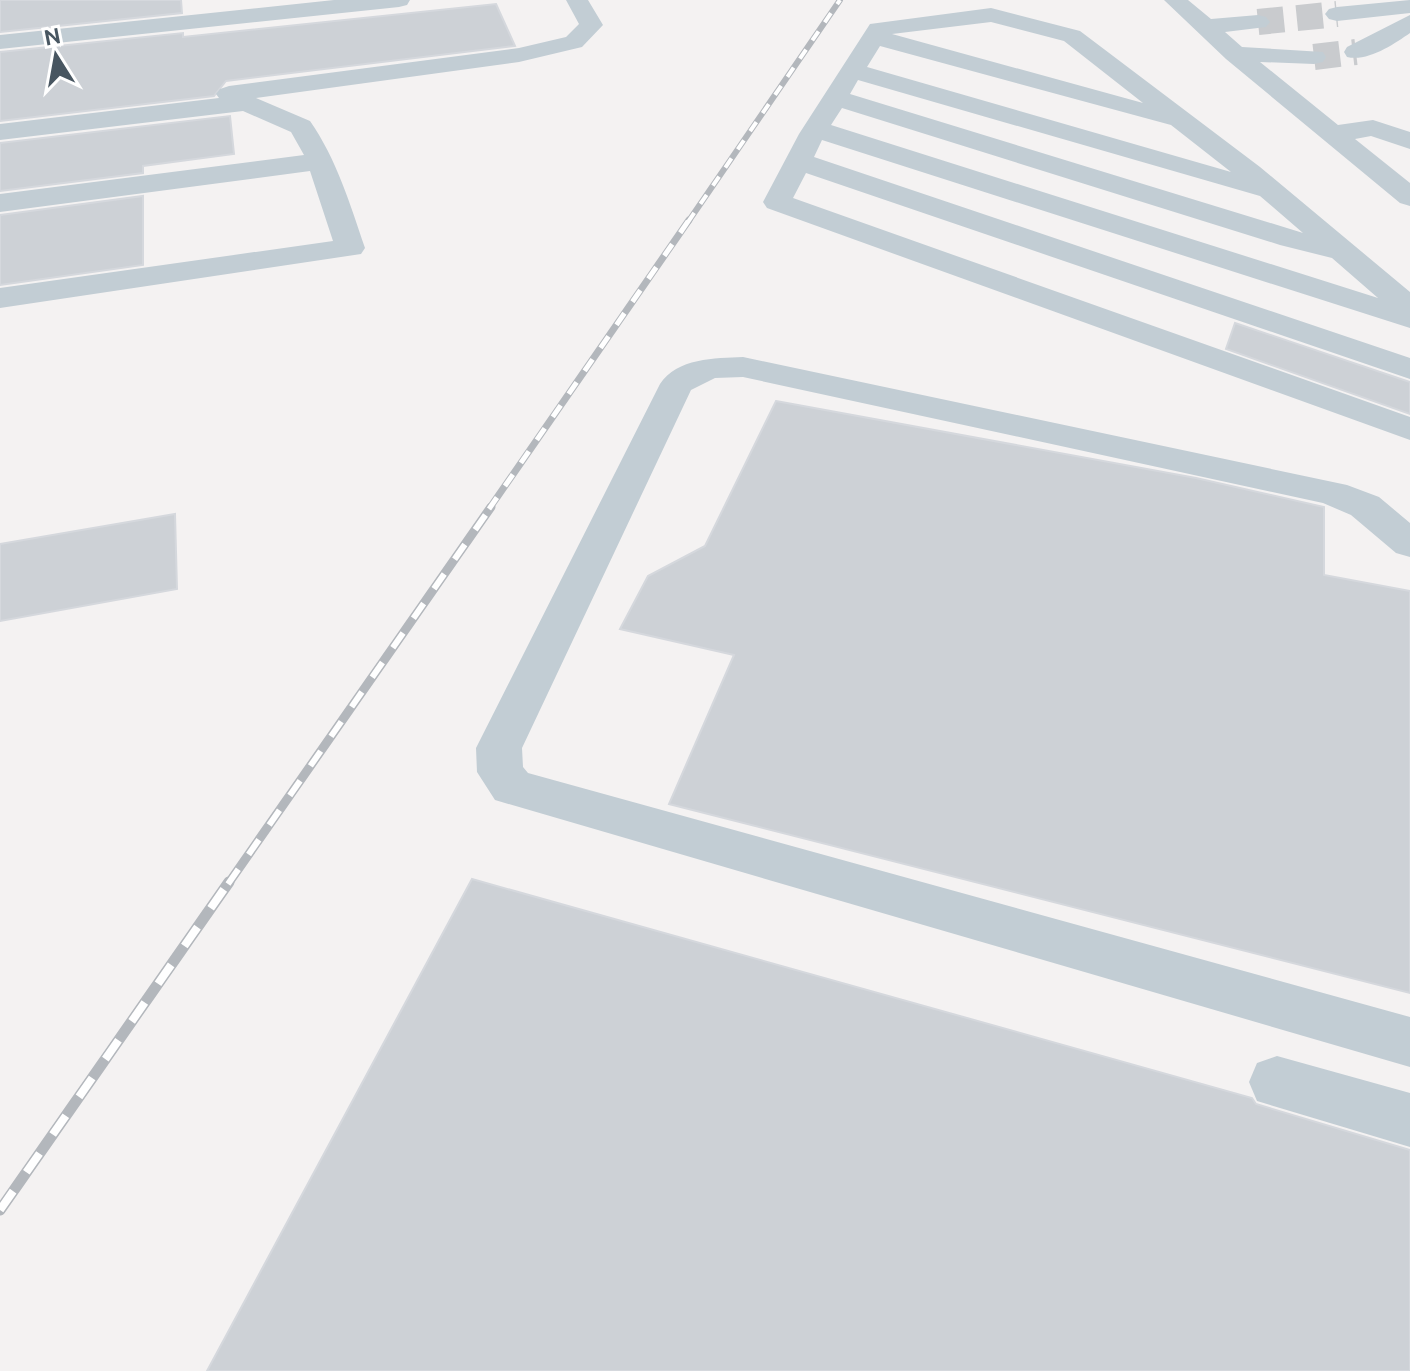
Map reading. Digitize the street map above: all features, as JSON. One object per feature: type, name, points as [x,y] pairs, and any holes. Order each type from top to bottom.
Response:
[{"type":"street","points":[[0,42],[399,0]]},
{"type":"street","points":[[0,120],[264,90],[519,55],[574,42],[591,25],[577,0]]},
{"type":"street","points":[[1175,0],[1235,54],[1410,197]]},
{"type":"street","points":[[1341,35],[1410,6]]},
{"type":"street","points":[[1410,308],[1273,192],[1072,36],[991,15],[878,29],[815,129],[777,202],[1410,429]]},
{"type":"street","points":[[1205,27],[1258,22]]},
{"type":"street","points":[[1341,35],[1400,29]]},
{"type":"street","points":[[1341,35],[1400,29]]},
{"type":"street","points":[[873,37],[1187,124]]},
{"type":"street","points":[[1235,54],[1300,46],[1235,54]]},
{"type":"street","points":[[851,70],[1273,192]]},
{"type":"street","points":[[834,97],[1291,239],[1342,251]]},
{"type":"street","points":[[0,132],[246,103],[301,127],[321,161],[350,248],[0,298]]},
{"type":"street","points":[[1332,134],[1373,128],[1410,141]]},
{"type":"street","points":[[815,129],[1410,318]]},
{"type":"street","points":[[0,203],[321,161]]},
{"type":"street","points":[[799,161],[1410,369]]},
{"type":"street","points":[[1410,544],[1365,506],[1334,493],[743,367],[708,368],[677,384],[499,748],[500,772],[512,787],[1410,1042]]},
{"type":"street","points":[[1277,1082],[1410,1120]]},
{"type":"building","points":[[0,0],[181,0],[182,13],[0,32]]},
{"type":"building","points":[[496,4],[515,46],[226,81],[214,96],[0,121],[0,52],[183,33],[183,37]]},
{"type":"building","points":[[230,116],[234,154],[143,166],[143,173],[0,191],[0,143]]},
{"type":"building","points":[[143,196],[143,265],[0,285],[0,215]]},
{"type":"building","points":[[1235,323],[1410,382],[1410,414],[1226,349]]},
{"type":"building","points":[[776,401],[1196,478],[1324,507],[1324,575],[1410,591],[1410,993],[669,804],[734,655],[620,629],[648,576],[705,546]]},
{"type":"building","points":[[175,514],[177,589],[0,621],[0,544]]},
{"type":"building","points":[[472,879],[1252,1098],[1256,1104],[1410,1150],[1410,1371],[207,1371]]},
{"type":"tunnel","points":[[1258,22],[1337,14]]},
{"type":"tunnel","points":[[1314,57],[1356,52]]},
{"type":"railway","points":[[688,222],[840,0]]},
{"type":"railway","points":[[489,509],[689,220]]},
{"type":"railway","points":[[228,884],[491,507]]},
{"type":"railway","points":[[0,1210],[229,882]]}]
